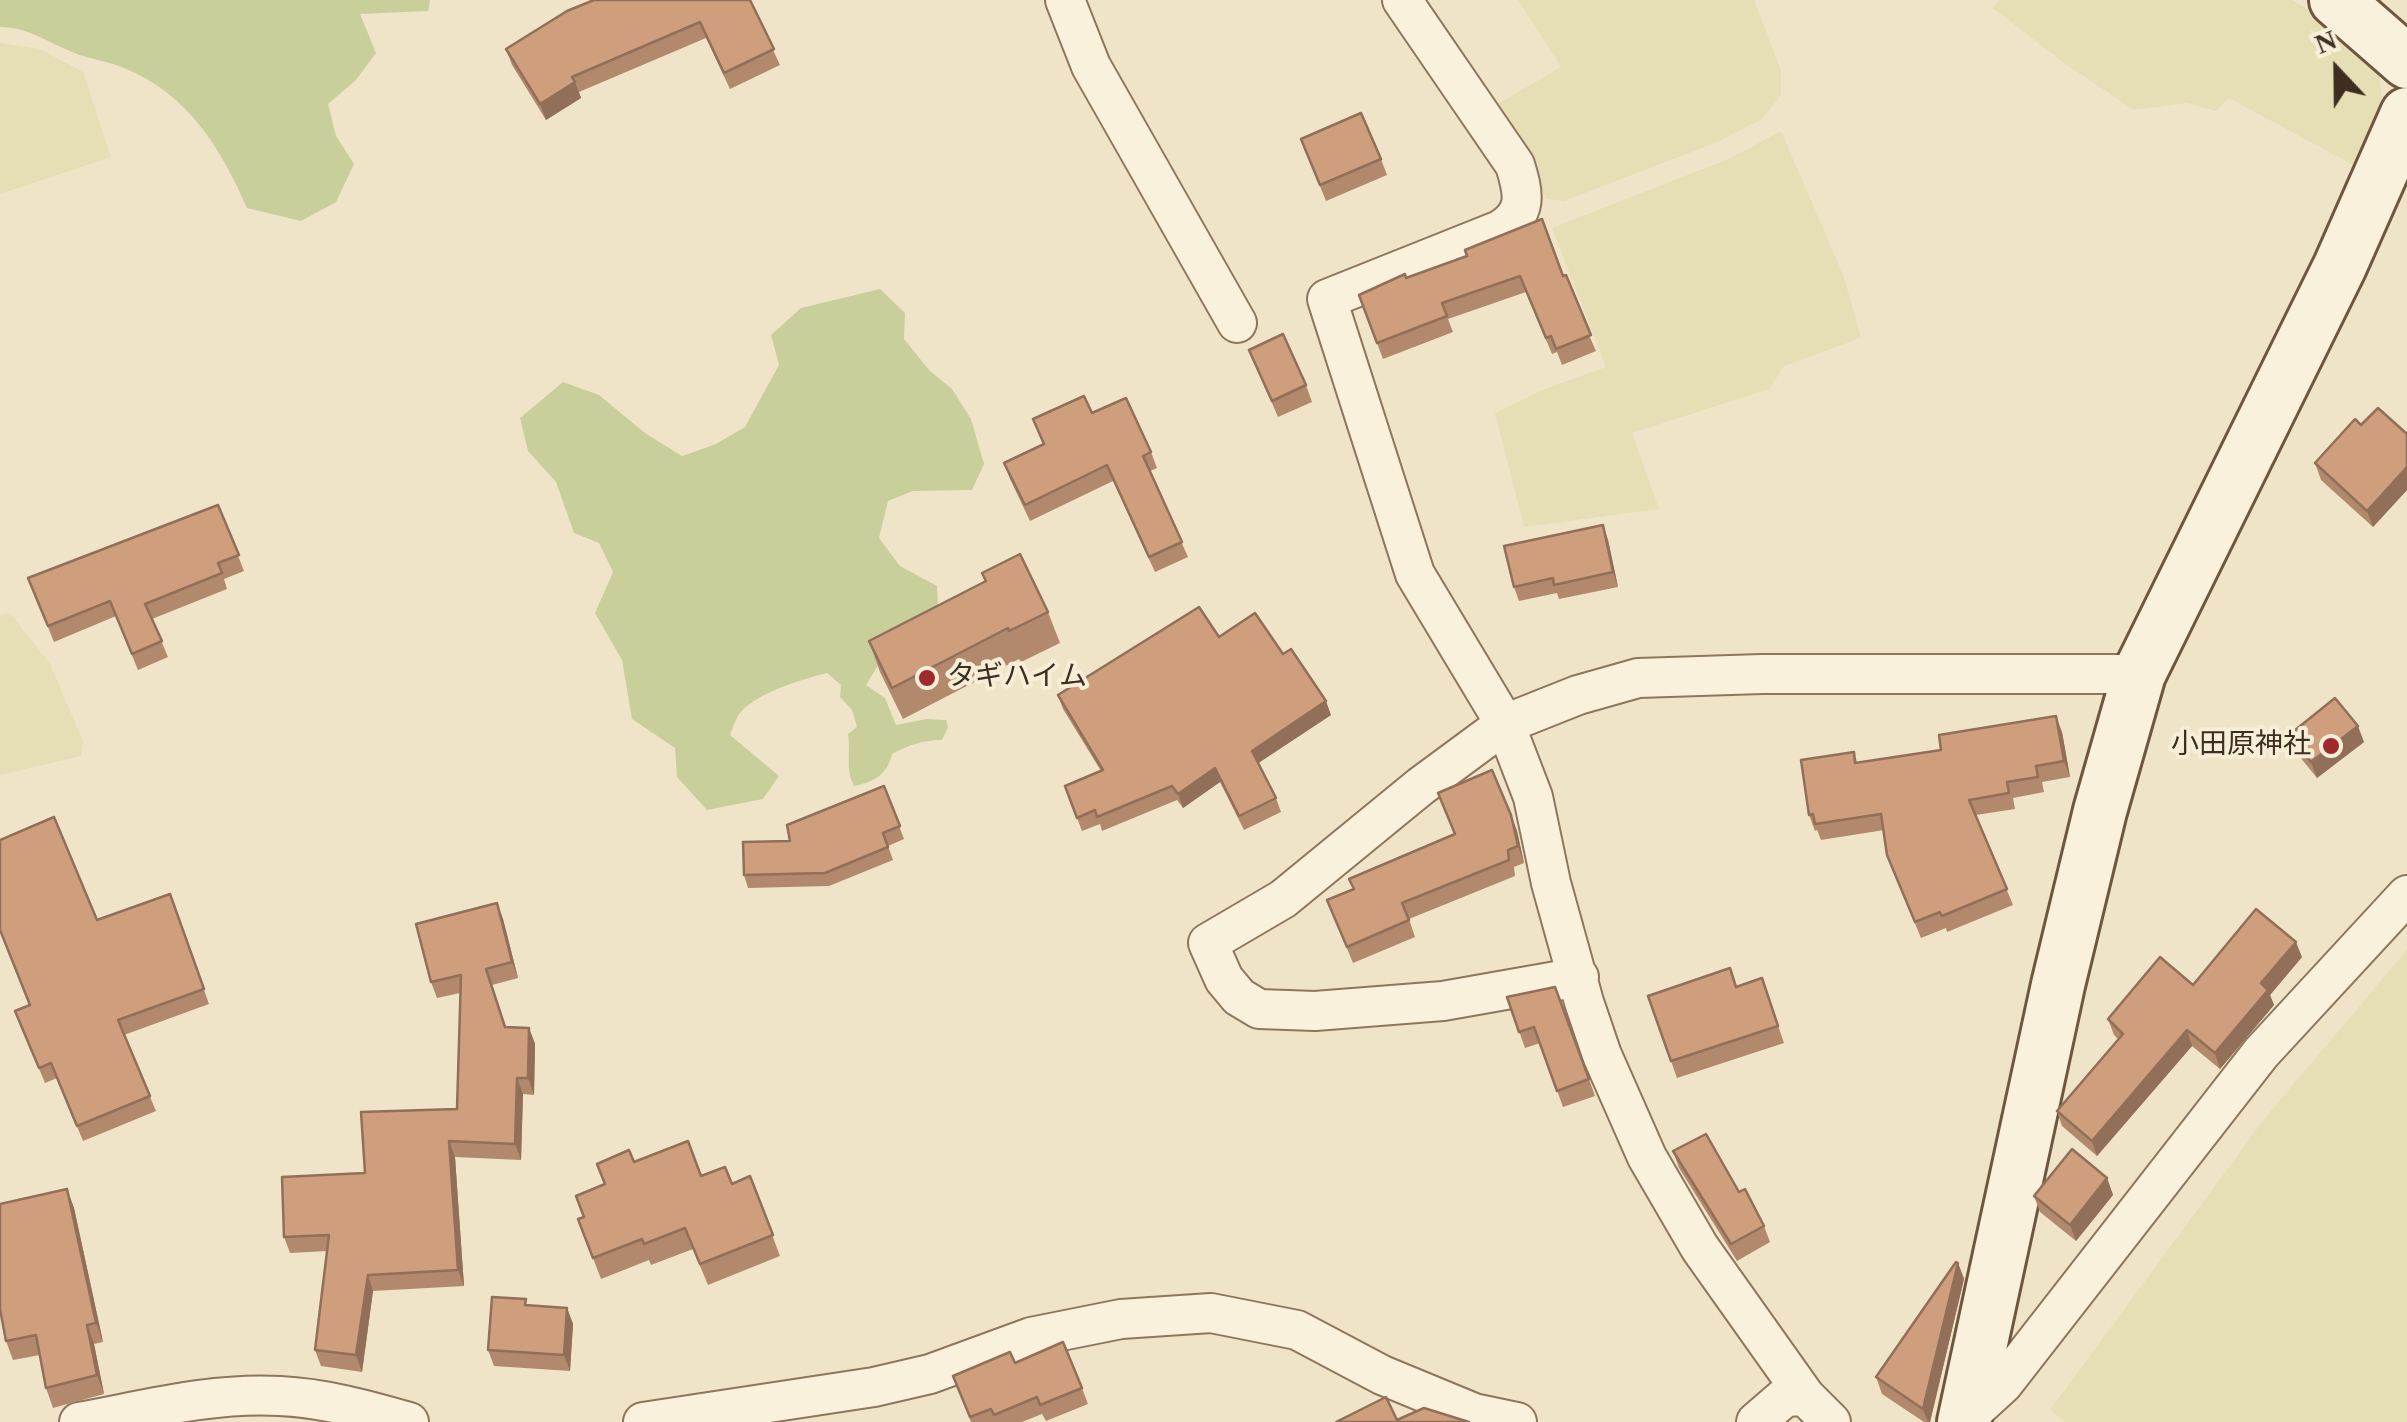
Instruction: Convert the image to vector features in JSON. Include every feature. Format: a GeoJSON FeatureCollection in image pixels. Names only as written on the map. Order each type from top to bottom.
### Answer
{"type":"FeatureCollection","features":[{"type":"Feature","properties":{"kind":"street"},"geometry":{"type":"LineString","coordinates":[[1066,0],[1092,66],[1237,323]]}},
{"type":"Feature","properties":{"kind":"street"},"geometry":{"type":"LineString","coordinates":[[1402,0],[1515,165],[1522,188],[1520,208],[1515,221],[1500,230],[1327,299],[1415,574],[1506,724],[1533,798],[1551,884],[1602,1055],[1647,1157],[1700,1248],[1818,1409]]}},
{"type":"Feature","properties":{"kind":"street"},"geometry":{"type":"LineString","coordinates":[[2336,0],[2407,62]]}},
{"type":"Feature","properties":{"kind":"street"},"geometry":{"type":"LineString","coordinates":[[1965,1420],[2058,985],[2138,674],[2340,266],[2407,114]]}},
{"type":"Feature","properties":{"kind":"street"},"geometry":{"type":"LineString","coordinates":[[1578,976],[1443,1001],[1315,1011],[1259,1009],[1239,998],[1224,979],[1208,943],[1283,899],[1421,786],[1506,724],[1578,694],[1638,678],[1762,674],[2138,674]]}},
{"type":"Feature","properties":{"kind":"street"},"geometry":{"type":"LineString","coordinates":[[1965,1420],[2002,1384],[2261,1053],[2407,895]]}},
{"type":"Feature","properties":{"kind":"street"},"geometry":{"type":"LineString","coordinates":[[643,1422],[930,1374],[1031,1337],[1120,1319],[1211,1313],[1297,1330],[1382,1374],[1455,1405],[1517,1422]]}},
{"type":"Feature","properties":{"kind":"street"},"geometry":{"type":"LineString","coordinates":[[79,1422],[182,1402],[278,1396],[351,1406],[409,1422]]}},
{"type":"Feature","properties":{"kind":"street"},"geometry":{"type":"LineString","coordinates":[[1756,1422],[1786,1397],[1818,1409]]}},
{"type":"Feature","properties":{"kind":"shaded area"},"geometry":{"type":"Polygon","coordinates":[[[1518,0],[1754,0],[1781,70],[1781,95],[1762,119],[1715,143],[1564,201],[1547,199],[1491,108],[1561,67],[1518,0]]]}},
{"type":"Feature","properties":{"kind":"shaded area"},"geometry":{"type":"Polygon","coordinates":[[[1999,0],[2292,0],[2339,27],[2379,71],[2383,111],[2355,166],[2229,98],[2216,111],[2187,103],[2134,110],[1993,8],[1999,0]]]}},
{"type":"Feature","properties":{"kind":"shaded area"},"geometry":{"type":"Polygon","coordinates":[[[0,43],[40,49],[83,72],[111,157],[0,194],[0,43]]]}},
{"type":"Feature","properties":{"kind":"shaded area"},"geometry":{"type":"Polygon","coordinates":[[[1781,131],[1844,277],[1861,338],[1784,366],[1769,389],[1632,433],[1659,509],[1524,527],[1495,413],[1545,389],[1606,367],[1552,228],[1731,158],[1781,131]]]}},
{"type":"Feature","properties":{"kind":"shaded area"},"geometry":{"type":"Polygon","coordinates":[[[10,613],[50,664],[83,741],[81,756],[0,775],[0,615],[10,613]]]}},
{"type":"Feature","properties":{"kind":"shaded area"},"geometry":{"type":"Polygon","coordinates":[[[2407,950],[2407,1422],[2065,1422],[2050,1410],[2265,1118],[2407,950]]]}},
{"type":"Feature","properties":{"kind":"green space"},"geometry":{"type":"Polygon","coordinates":[[[0,0],[430,0],[428,11],[360,14],[376,53],[356,80],[328,104],[336,136],[354,164],[336,202],[301,221],[247,208],[213,144],[166,92],[124,68],[78,54],[28,32],[0,27],[0,0]]]}},
{"type":"Feature","properties":{"kind":"green space"},"geometry":{"type":"Polygon","coordinates":[[[880,289],[905,313],[904,339],[929,370],[952,389],[971,419],[984,464],[972,490],[913,491],[888,501],[879,538],[900,566],[937,586],[939,621],[885,654],[866,685],[885,698],[896,725],[927,719],[946,720],[948,727],[942,740],[916,744],[892,754],[879,776],[854,786],[848,734],[857,727],[852,710],[840,697],[841,685],[827,673],[793,683],[747,706],[730,735],[779,776],[763,799],[707,810],[677,777],[675,748],[632,719],[622,660],[595,613],[613,572],[599,543],[574,533],[556,482],[528,451],[520,418],[563,382],[599,395],[645,433],[682,456],[716,444],[745,427],[779,365],[771,335],[801,308],[880,289]]]}},
{"type":"Feature","properties":{"kind":"building"},"geometry":{"type":"Polygon","coordinates":[[[594,0],[750,0],[774,49],[724,73],[700,22],[572,77],[575,82],[540,104],[506,49],[567,11],[594,0]]]}},
{"type":"Feature","properties":{"kind":"building"},"geometry":{"type":"Polygon","coordinates":[[[1361,113],[1381,159],[1320,185],[1301,139],[1361,113]]]}},
{"type":"Feature","properties":{"kind":"building"},"geometry":{"type":"Polygon","coordinates":[[[1542,219],[1591,335],[1556,349],[1551,336],[1546,338],[1520,276],[1442,303],[1447,316],[1377,343],[1359,295],[1405,274],[1406,278],[1467,256],[1465,250],[1542,219]]]}},
{"type":"Feature","properties":{"kind":"building"},"geometry":{"type":"Polygon","coordinates":[[[1283,334],[1306,385],[1272,401],[1249,350],[1283,334]]]}},
{"type":"Feature","properties":{"kind":"building"},"geometry":{"type":"Polygon","coordinates":[[[1084,396],[1092,413],[1126,398],[1151,452],[1143,456],[1182,542],[1149,557],[1107,465],[1025,505],[1004,463],[1044,444],[1033,419],[1084,396]]]}},
{"type":"Feature","properties":{"kind":"building"},"geometry":{"type":"Polygon","coordinates":[[[2378,408],[2407,434],[2407,467],[2367,511],[2315,463],[2355,419],[2361,425],[2378,408]]]}},
{"type":"Feature","properties":{"kind":"building"},"geometry":{"type":"Polygon","coordinates":[[[218,505],[239,555],[218,563],[222,573],[145,604],[162,641],[132,654],[110,601],[48,626],[28,578],[218,505]]]}},
{"type":"Feature","properties":{"kind":"building"},"geometry":{"type":"Polygon","coordinates":[[[1603,525],[1613,572],[1554,585],[1553,578],[1514,587],[1504,546],[1603,525]]]}},
{"type":"Feature","properties":{"kind":"building"},"geometry":{"type":"Polygon","coordinates":[[[1020,554],[1048,612],[1009,631],[1008,628],[892,688],[869,641],[986,581],[982,573],[1020,554]]]}},
{"type":"Feature","properties":{"kind":"building"},"geometry":{"type":"Polygon","coordinates":[[[1199,607],[1219,637],[1255,613],[1283,654],[1291,649],[1326,701],[1252,751],[1276,798],[1239,816],[1215,768],[1178,794],[1172,786],[1097,817],[1095,810],[1077,818],[1065,786],[1103,770],[1058,695],[1199,607]]]}},
{"type":"Feature","properties":{"kind":"building"},"geometry":{"type":"Polygon","coordinates":[[[2335,698],[2358,726],[2311,762],[2289,735],[2335,698]]]}},
{"type":"Feature","properties":{"kind":"building"},"geometry":{"type":"Polygon","coordinates":[[[2056,716],[2064,761],[2036,766],[2038,777],[2007,782],[2009,793],[1969,800],[2007,889],[1942,916],[1940,912],[1915,922],[1887,855],[1881,814],[1815,824],[1813,814],[1809,815],[1801,760],[1854,752],[1855,763],[1941,750],[1939,735],[2056,716]]]}},
{"type":"Feature","properties":{"kind":"building"},"geometry":{"type":"Polygon","coordinates":[[[1492,770],[1511,815],[1518,846],[1508,850],[1509,860],[1402,903],[1409,920],[1347,947],[1327,900],[1354,889],[1349,879],[1455,834],[1438,793],[1492,770]]]}},
{"type":"Feature","properties":{"kind":"building"},"geometry":{"type":"Polygon","coordinates":[[[884,786],[900,826],[883,833],[888,847],[825,873],[744,875],[743,842],[790,841],[787,825],[884,786]]]}},
{"type":"Feature","properties":{"kind":"building"},"geometry":{"type":"Polygon","coordinates":[[[54,817],[97,920],[170,894],[204,989],[118,1020],[150,1096],[77,1126],[51,1063],[39,1068],[15,1011],[30,1005],[0,930],[0,840],[54,817]]]}},
{"type":"Feature","properties":{"kind":"building"},"geometry":{"type":"Polygon","coordinates":[[[497,903],[512,962],[486,969],[505,1027],[529,1028],[528,1078],[517,1078],[515,1144],[449,1141],[458,1270],[368,1275],[356,1355],[315,1350],[329,1235],[284,1237],[282,1177],[365,1173],[361,1112],[457,1109],[461,975],[431,982],[416,924],[497,903]]]}},
{"type":"Feature","properties":{"kind":"building"},"geometry":{"type":"Polygon","coordinates":[[[2256,909],[2296,942],[2261,983],[2268,990],[2215,1053],[2187,1030],[2092,1141],[2057,1111],[2123,1034],[2108,1019],[2160,957],[2193,985],[2256,909]]]}},
{"type":"Feature","properties":{"kind":"building"},"geometry":{"type":"Polygon","coordinates":[[[1730,968],[1736,987],[1762,978],[1778,1026],[1671,1061],[1648,996],[1730,968]]]}},
{"type":"Feature","properties":{"kind":"building"},"geometry":{"type":"Polygon","coordinates":[[[1555,987],[1589,1079],[1557,1091],[1534,1027],[1519,1032],[1507,997],[1555,987]]]}},
{"type":"Feature","properties":{"kind":"building"},"geometry":{"type":"Polygon","coordinates":[[[1706,1134],[1739,1192],[1745,1189],[1764,1226],[1731,1244],[1673,1151],[1706,1134]]]}},
{"type":"Feature","properties":{"kind":"building"},"geometry":{"type":"Polygon","coordinates":[[[688,1141],[701,1176],[725,1167],[732,1184],[750,1176],[773,1235],[700,1264],[685,1228],[593,1258],[578,1219],[584,1217],[576,1196],[605,1184],[597,1164],[629,1150],[634,1162],[688,1141]]]}},
{"type":"Feature","properties":{"kind":"building"},"geometry":{"type":"Polygon","coordinates":[[[2072,1149],[2107,1178],[2070,1225],[2034,1196],[2072,1149]]]}},
{"type":"Feature","properties":{"kind":"building"},"geometry":{"type":"Polygon","coordinates":[[[67,1189],[96,1323],[87,1325],[97,1375],[46,1388],[36,1335],[6,1341],[0,1309],[0,1204],[67,1189]]]}},
{"type":"Feature","properties":{"kind":"building"},"geometry":{"type":"Polygon","coordinates":[[[1958,1263],[1923,1409],[1876,1377],[1958,1263]]]}},
{"type":"Feature","properties":{"kind":"building"},"geometry":{"type":"Polygon","coordinates":[[[492,1297],[526,1299],[525,1305],[567,1308],[564,1355],[488,1350],[492,1297]]]}},
{"type":"Feature","properties":{"kind":"building"},"geometry":{"type":"Polygon","coordinates":[[[1063,1342],[1082,1388],[1040,1405],[1037,1397],[994,1415],[991,1409],[970,1417],[953,1376],[1010,1352],[1015,1363],[1063,1342]]]}},
{"type":"Feature","properties":{"kind":"building"},"geometry":{"type":"Polygon","coordinates":[[[1386,1397],[1397,1420],[1424,1408],[1469,1422],[1336,1422],[1386,1397]]]}},
{"type":"Feature","properties":{"kind":"place","name":"タギハイム"},"geometry":{"type":"Point","coordinates":[927,678]}},
{"type":"Feature","properties":{"kind":"place","name":"小田原神社"},"geometry":{"type":"Point","coordinates":[2331,746]}}]}
